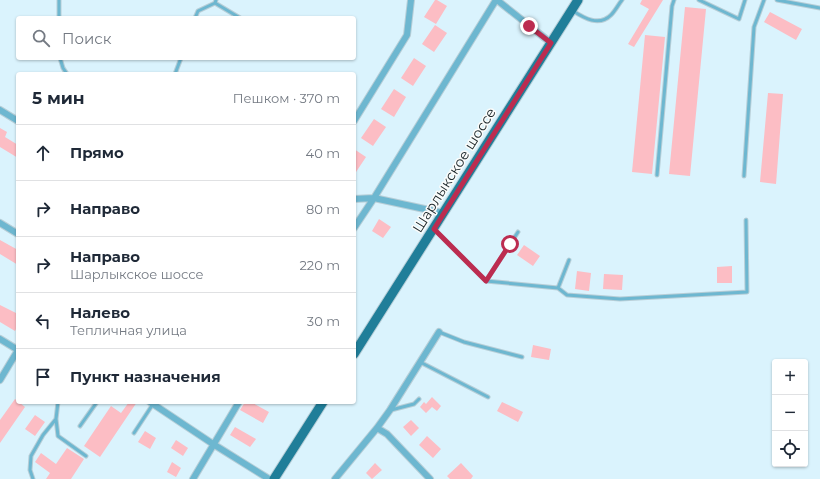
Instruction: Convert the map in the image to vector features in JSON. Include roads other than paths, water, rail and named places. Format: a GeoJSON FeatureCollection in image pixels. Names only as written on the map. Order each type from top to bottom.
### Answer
{"type":"FeatureCollection","features":[{"type":"Feature","properties":{"kind":"main road","name":"Шарлыкское шоссе"},"geometry":{"type":"LineString","coordinates":[[356,351],[578,0]]}},
{"type":"Feature","properties":{"kind":"main road"},"geometry":{"type":"LineString","coordinates":[[274,479],[322,404]]}},
{"type":"Feature","properties":{"kind":"street"},"geometry":{"type":"LineString","coordinates":[[356,118],[407,35],[411,0]]}},
{"type":"Feature","properties":{"kind":"street"},"geometry":{"type":"LineString","coordinates":[[356,225],[496,0],[551,43]]}},
{"type":"Feature","properties":{"kind":"street"},"geometry":{"type":"LineString","coordinates":[[0,110],[16,120]]}},
{"type":"Feature","properties":{"kind":"street"},"geometry":{"type":"LineString","coordinates":[[356,199],[374,198],[443,213]]}},
{"type":"Feature","properties":{"kind":"street"},"geometry":{"type":"LineString","coordinates":[[0,223],[16,233]]}},
{"type":"Feature","properties":{"kind":"street"},"geometry":{"type":"LineString","coordinates":[[334,479],[377,428],[390,410],[439,332]]}},
{"type":"Feature","properties":{"kind":"street"},"geometry":{"type":"LineString","coordinates":[[0,339],[16,349]]}},
{"type":"Feature","properties":{"kind":"street"},"geometry":{"type":"LineString","coordinates":[[0,380],[16,353]]}},
{"type":"Feature","properties":{"kind":"street"},"geometry":{"type":"LineString","coordinates":[[153,404],[269,479]]}},
{"type":"Feature","properties":{"kind":"street"},"geometry":{"type":"LineString","coordinates":[[193,479],[238,404]]}},
{"type":"Feature","properties":{"kind":"street"},"geometry":{"type":"LineString","coordinates":[[377,428],[387,434],[430,479]]}},
{"type":"Feature","properties":{"kind":"lane"},"geometry":{"type":"LineString","coordinates":[[59,0],[59,16]]}},
{"type":"Feature","properties":{"kind":"lane"},"geometry":{"type":"LineString","coordinates":[[572,10],[585,19],[596,21],[610,16],[622,0]]}},
{"type":"Feature","properties":{"kind":"lane"},"geometry":{"type":"LineString","coordinates":[[657,175],[672,6],[674,0]]}},
{"type":"Feature","properties":{"kind":"lane"},"geometry":{"type":"LineString","coordinates":[[699,0],[739,19],[745,0]]}},
{"type":"Feature","properties":{"kind":"lane"},"geometry":{"type":"LineString","coordinates":[[744,176],[754,27],[764,0]]}},
{"type":"Feature","properties":{"kind":"lane"},"geometry":{"type":"LineString","coordinates":[[777,0],[820,8]]}},
{"type":"Feature","properties":{"kind":"lane"},"geometry":{"type":"LineString","coordinates":[[196,16],[198,11],[215,2],[237,16]]}},
{"type":"Feature","properties":{"kind":"lane"},"geometry":{"type":"LineString","coordinates":[[61,60],[66,72]]}},
{"type":"Feature","properties":{"kind":"lane"},"geometry":{"type":"LineString","coordinates":[[176,72],[180,60]]}},
{"type":"Feature","properties":{"kind":"lane"},"geometry":{"type":"LineString","coordinates":[[434,229],[486,281],[558,288],[567,295],[620,299],[748,292],[746,220]]}},
{"type":"Feature","properties":{"kind":"lane"},"geometry":{"type":"LineString","coordinates":[[486,281],[518,232]]}},
{"type":"Feature","properties":{"kind":"lane"},"geometry":{"type":"LineString","coordinates":[[558,288],[569,260]]}},
{"type":"Feature","properties":{"kind":"lane"},"geometry":{"type":"LineString","coordinates":[[439,332],[464,342],[522,357]]}},
{"type":"Feature","properties":{"kind":"lane"},"geometry":{"type":"LineString","coordinates":[[420,362],[488,397]]}},
{"type":"Feature","properties":{"kind":"lane"},"geometry":{"type":"LineString","coordinates":[[390,410],[414,404],[419,399]]}},
{"type":"Feature","properties":{"kind":"lane"},"geometry":{"type":"LineString","coordinates":[[57,404],[56,418],[58,436],[86,456]]}},
{"type":"Feature","properties":{"kind":"lane"},"geometry":{"type":"LineString","coordinates":[[80,426],[95,404]]}},
{"type":"Feature","properties":{"kind":"lane"},"geometry":{"type":"LineString","coordinates":[[134,433],[151,404]]}},
{"type":"Feature","properties":{"kind":"lane"},"geometry":{"type":"LineString","coordinates":[[33,479],[30,470],[31,456],[42,435],[56,418]]}}]}
